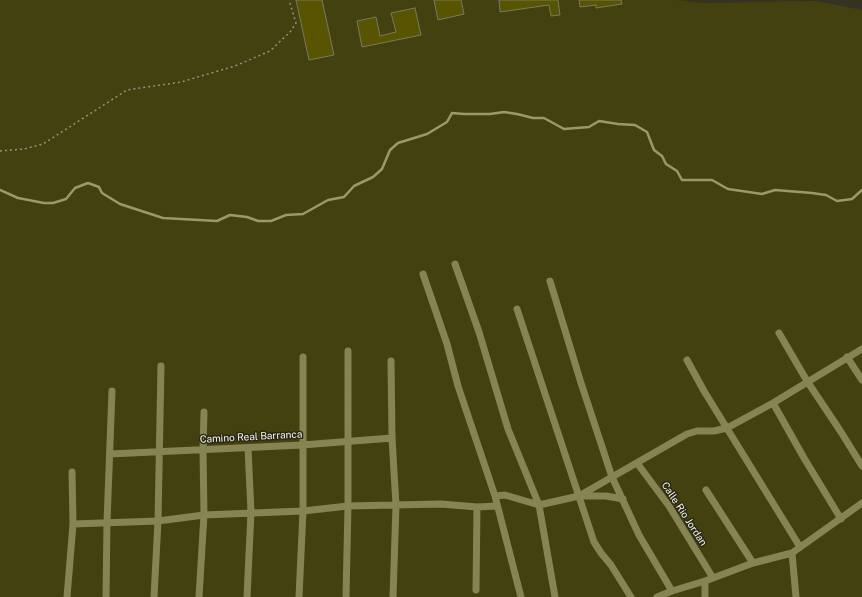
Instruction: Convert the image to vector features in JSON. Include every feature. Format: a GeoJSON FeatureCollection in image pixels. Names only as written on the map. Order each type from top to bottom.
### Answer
{"type":"FeatureCollection","features":[{"type":"Feature","properties":{"kind":"street"},"geometry":{"type":"LineString","coordinates":[[455,264],[479,332],[508,429],[539,505],[555,597]]}},
{"type":"Feature","properties":{"kind":"street"},"geometry":{"type":"LineString","coordinates":[[423,274],[447,344],[458,386],[495,496],[521,597]]}},
{"type":"Feature","properties":{"kind":"street"},"geometry":{"type":"LineString","coordinates":[[550,281],[581,383],[612,477],[639,535],[672,591]]}},
{"type":"Feature","properties":{"kind":"street"},"geometry":{"type":"LineString","coordinates":[[517,309],[594,542],[631,597]]}},
{"type":"Feature","properties":{"kind":"street"},"geometry":{"type":"LineString","coordinates":[[779,333],[807,381],[862,466]]}},
{"type":"Feature","properties":{"kind":"street"},"geometry":{"type":"LineString","coordinates":[[579,496],[687,434],[697,431],[714,431],[727,428],[773,403],[862,349]]}},
{"type":"Feature","properties":{"kind":"street"},"geometry":{"type":"LineString","coordinates":[[346,597],[348,506],[348,351]]}},
{"type":"Feature","properties":{"kind":"street"},"geometry":{"type":"LineString","coordinates":[[299,597],[303,511],[303,357]]}},
{"type":"Feature","properties":{"kind":"street"},"geometry":{"type":"LineString","coordinates":[[847,357],[862,380]]}},
{"type":"Feature","properties":{"kind":"street"},"geometry":{"type":"LineString","coordinates":[[687,360],[704,391],[800,548]]}},
{"type":"Feature","properties":{"kind":"street"},"geometry":{"type":"LineString","coordinates":[[391,361],[392,438],[396,505],[393,597]]}},
{"type":"Feature","properties":{"kind":"street"},"geometry":{"type":"LineString","coordinates":[[154,597],[158,521],[161,366]]}},
{"type":"Feature","properties":{"kind":"street"},"geometry":{"type":"LineString","coordinates":[[106,597],[112,391]]}},
{"type":"Feature","properties":{"kind":"street"},"geometry":{"type":"LineString","coordinates":[[773,403],[841,519]]}},
{"type":"Feature","properties":{"kind":"street"},"geometry":{"type":"LineString","coordinates":[[199,597],[204,515],[204,412]]}},
{"type":"Feature","properties":{"kind":"street","name":"Camino Real Barranca"},"geometry":{"type":"LineString","coordinates":[[110,454],[302,445],[392,438]]}},
{"type":"Feature","properties":{"kind":"street"},"geometry":{"type":"LineString","coordinates":[[247,597],[251,512],[248,448]]}},
{"type":"Feature","properties":{"kind":"street","name":"Calle Rio Jordan"},"geometry":{"type":"LineString","coordinates":[[637,463],[669,506],[709,579]]}},
{"type":"Feature","properties":{"kind":"street"},"geometry":{"type":"LineString","coordinates":[[67,597],[73,524],[72,472]]}},
{"type":"Feature","properties":{"kind":"street"},"geometry":{"type":"LineString","coordinates":[[706,490],[753,563]]}},
{"type":"Feature","properties":{"kind":"street"},"geometry":{"type":"LineString","coordinates":[[495,496],[506,495],[539,505],[579,496],[606,496],[623,499]]}},
{"type":"Feature","properties":{"kind":"street"},"geometry":{"type":"LineString","coordinates":[[657,597],[753,563],[792,553],[862,503]]}},
{"type":"Feature","properties":{"kind":"street"},"geometry":{"type":"LineString","coordinates":[[73,524],[158,521],[204,515],[303,511],[348,506],[441,504],[477,507],[497,506]]}},
{"type":"Feature","properties":{"kind":"street"},"geometry":{"type":"LineString","coordinates":[[476,590],[477,507]]}},
{"type":"Feature","properties":{"kind":"street"},"geometry":{"type":"LineString","coordinates":[[792,553],[796,597]]}},
{"type":"Feature","properties":{"kind":"street"},"geometry":{"type":"LineString","coordinates":[[705,597],[709,579]]}},
{"type":"Feature","properties":{"kind":"path"},"geometry":{"type":"LineString","coordinates":[[0,151],[24,149],[43,144],[127,90],[181,82],[235,66],[270,51],[290,32],[296,23],[289,0]]}},
{"type":"Feature","properties":{"kind":"shaded area"},"geometry":{"type":"Polygon","coordinates":[[[0,0],[677,0],[703,3],[816,1],[862,10],[862,597],[0,597],[0,0]]]}},
{"type":"Feature","properties":{"kind":"building"},"geometry":{"type":"Polygon","coordinates":[[[296,0],[322,0],[334,55],[309,60],[296,0]]]}},
{"type":"Feature","properties":{"kind":"building"},"geometry":{"type":"Polygon","coordinates":[[[434,0],[461,0],[464,14],[438,20],[434,0]]]}},
{"type":"Feature","properties":{"kind":"building"},"geometry":{"type":"Polygon","coordinates":[[[499,0],[558,0],[560,15],[551,16],[549,5],[500,12],[499,0]]]}},
{"type":"Feature","properties":{"kind":"building"},"geometry":{"type":"Polygon","coordinates":[[[579,0],[621,0],[622,4],[596,8],[596,5],[580,7],[579,0]]]}},
{"type":"Feature","properties":{"kind":"building"},"geometry":{"type":"Polygon","coordinates":[[[415,8],[421,35],[362,47],[357,21],[376,17],[380,36],[396,32],[391,13],[415,8]]]}},
{"type":"Feature","properties":{"kind":"waterway"},"geometry":{"type":"LineString","coordinates":[[0,190],[18,198],[44,203],[53,203],[66,199],[75,188],[88,183],[99,187],[102,193],[120,204],[163,218],[217,221],[230,215],[247,217],[258,221],[271,221],[286,215],[303,214],[328,200],[344,197],[354,186],[373,177],[382,169],[390,150],[398,143],[427,134],[447,122],[452,113],[490,114],[504,112],[533,118],[544,118],[564,129],[589,127],[599,121],[635,125],[647,132],[654,150],[662,156],[666,164],[677,171],[682,180],[712,180],[728,189],[762,194],[775,190],[812,193],[826,195],[837,201],[852,199],[862,190]]}}]}
